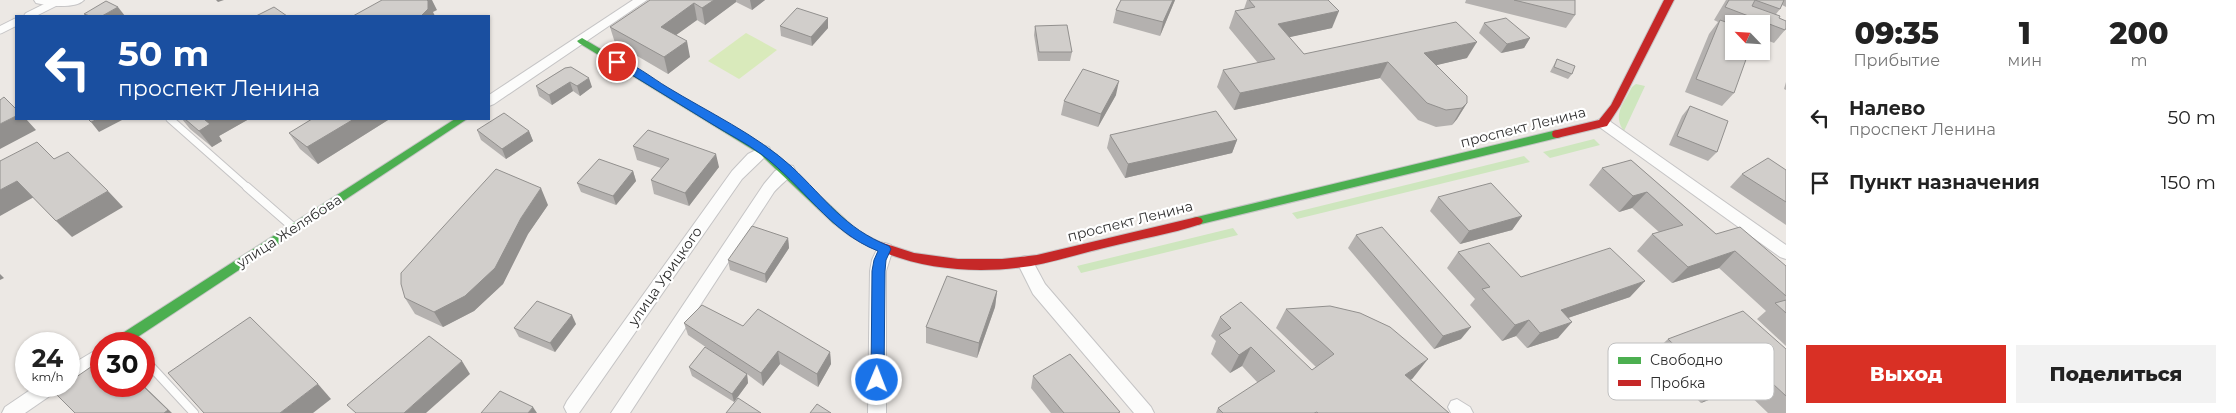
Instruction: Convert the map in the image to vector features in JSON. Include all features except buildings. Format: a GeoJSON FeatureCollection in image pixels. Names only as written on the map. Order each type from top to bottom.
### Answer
{"type":"FeatureCollection","features":[{"type":"Feature","properties":{"kind":"street"},"geometry":{"type":"LineString","coordinates":[[40,0],[56,2],[78,0]]}},
{"type":"Feature","properties":{"kind":"street"},"geometry":{"type":"LineString","coordinates":[[490,100],[641,0]]}},
{"type":"Feature","properties":{"kind":"street","name":"проспект Ленина"},"geometry":{"type":"LineString","coordinates":[[582,41],[764,151],[788,170],[830,214],[864,241],[885,249],[941,262],[1025,262],[1603,123],[1615,106],[1669,0]]}},
{"type":"Feature","properties":{"kind":"street","name":"улица Желябова"},"geometry":{"type":"LineString","coordinates":[[139,332],[460,120]]}},
{"type":"Feature","properties":{"kind":"street"},"geometry":{"type":"LineString","coordinates":[[1603,123],[1786,253]]}},
{"type":"Feature","properties":{"kind":"street","name":"улица Урицкого"},"geometry":{"type":"LineString","coordinates":[[571,410],[737,175],[753,158],[764,151]]}},
{"type":"Feature","properties":{"kind":"street"},"geometry":{"type":"LineString","coordinates":[[620,413],[769,188],[780,175],[788,170]]}},
{"type":"Feature","properties":{"kind":"street"},"geometry":{"type":"LineString","coordinates":[[877,413],[878,271],[885,249]]}},
{"type":"Feature","properties":{"kind":"street"},"geometry":{"type":"LineString","coordinates":[[1025,262],[1039,289],[1145,413]]}},
{"type":"Feature","properties":{"kind":"street"},"geometry":{"type":"LineString","coordinates":[[10,413],[34,397]]}},
{"type":"Feature","properties":{"kind":"lane"},"geometry":{"type":"LineString","coordinates":[[30,15],[56,2]]}},
{"type":"Feature","properties":{"kind":"lane"},"geometry":{"type":"LineString","coordinates":[[0,30],[15,22]]}},
{"type":"Feature","properties":{"kind":"lane"},"geometry":{"type":"LineString","coordinates":[[171,120],[294,228]]}},
{"type":"Feature","properties":{"kind":"lane"},"geometry":{"type":"LineString","coordinates":[[155,371],[194,413]]}},
{"type":"Feature","properties":{"kind":"green space"},"geometry":{"type":"Polygon","coordinates":[[[746,33],[777,50],[739,79],[708,61],[746,33]]]}},
{"type":"Feature","properties":{"kind":"green space"},"geometry":{"type":"Polygon","coordinates":[[[1636,84],[1645,86],[1624,131],[1619,120],[1620,109],[1632,87],[1636,84]]]}},
{"type":"Feature","properties":{"kind":"green space"},"geometry":{"type":"Polygon","coordinates":[[[1594,139],[1600,145],[1550,158],[1543,152],[1594,139]]]}},
{"type":"Feature","properties":{"kind":"green space"},"geometry":{"type":"Polygon","coordinates":[[[1524,156],[1530,162],[1297,219],[1292,213],[1524,156]]]}},
{"type":"Feature","properties":{"kind":"green space"},"geometry":{"type":"Polygon","coordinates":[[[1233,228],[1238,235],[1081,273],[1077,266],[1233,228]]]}},
{"type":"Feature","properties":{"kind":"traffic: fast"},"geometry":{"type":"LineString","coordinates":[[582,41],[764,151],[837,220],[854,233]]}},
{"type":"Feature","properties":{"kind":"traffic: fast"},"geometry":{"type":"LineString","coordinates":[[134,332],[460,120]]}},
{"type":"Feature","properties":{"kind":"traffic: fast"},"geometry":{"type":"LineString","coordinates":[[1197,221],[1557,134]]}},
{"type":"Feature","properties":{"kind":"traffic: jam"},"geometry":{"type":"LineString","coordinates":[[1557,134],[1603,123],[1615,106],[1669,0]]}},
{"type":"Feature","properties":{"kind":"traffic: jam"},"geometry":{"type":"LineString","coordinates":[[854,233],[873,244],[914,258],[958,264],[1002,264],[1037,260],[1197,221]]}},
{"type":"Feature","properties":{"kind":"route"},"geometry":{"type":"LineString","coordinates":[[617,62],[764,151],[788,170],[849,231],[864,241],[885,249],[878,271],[877,380]]}}]}
